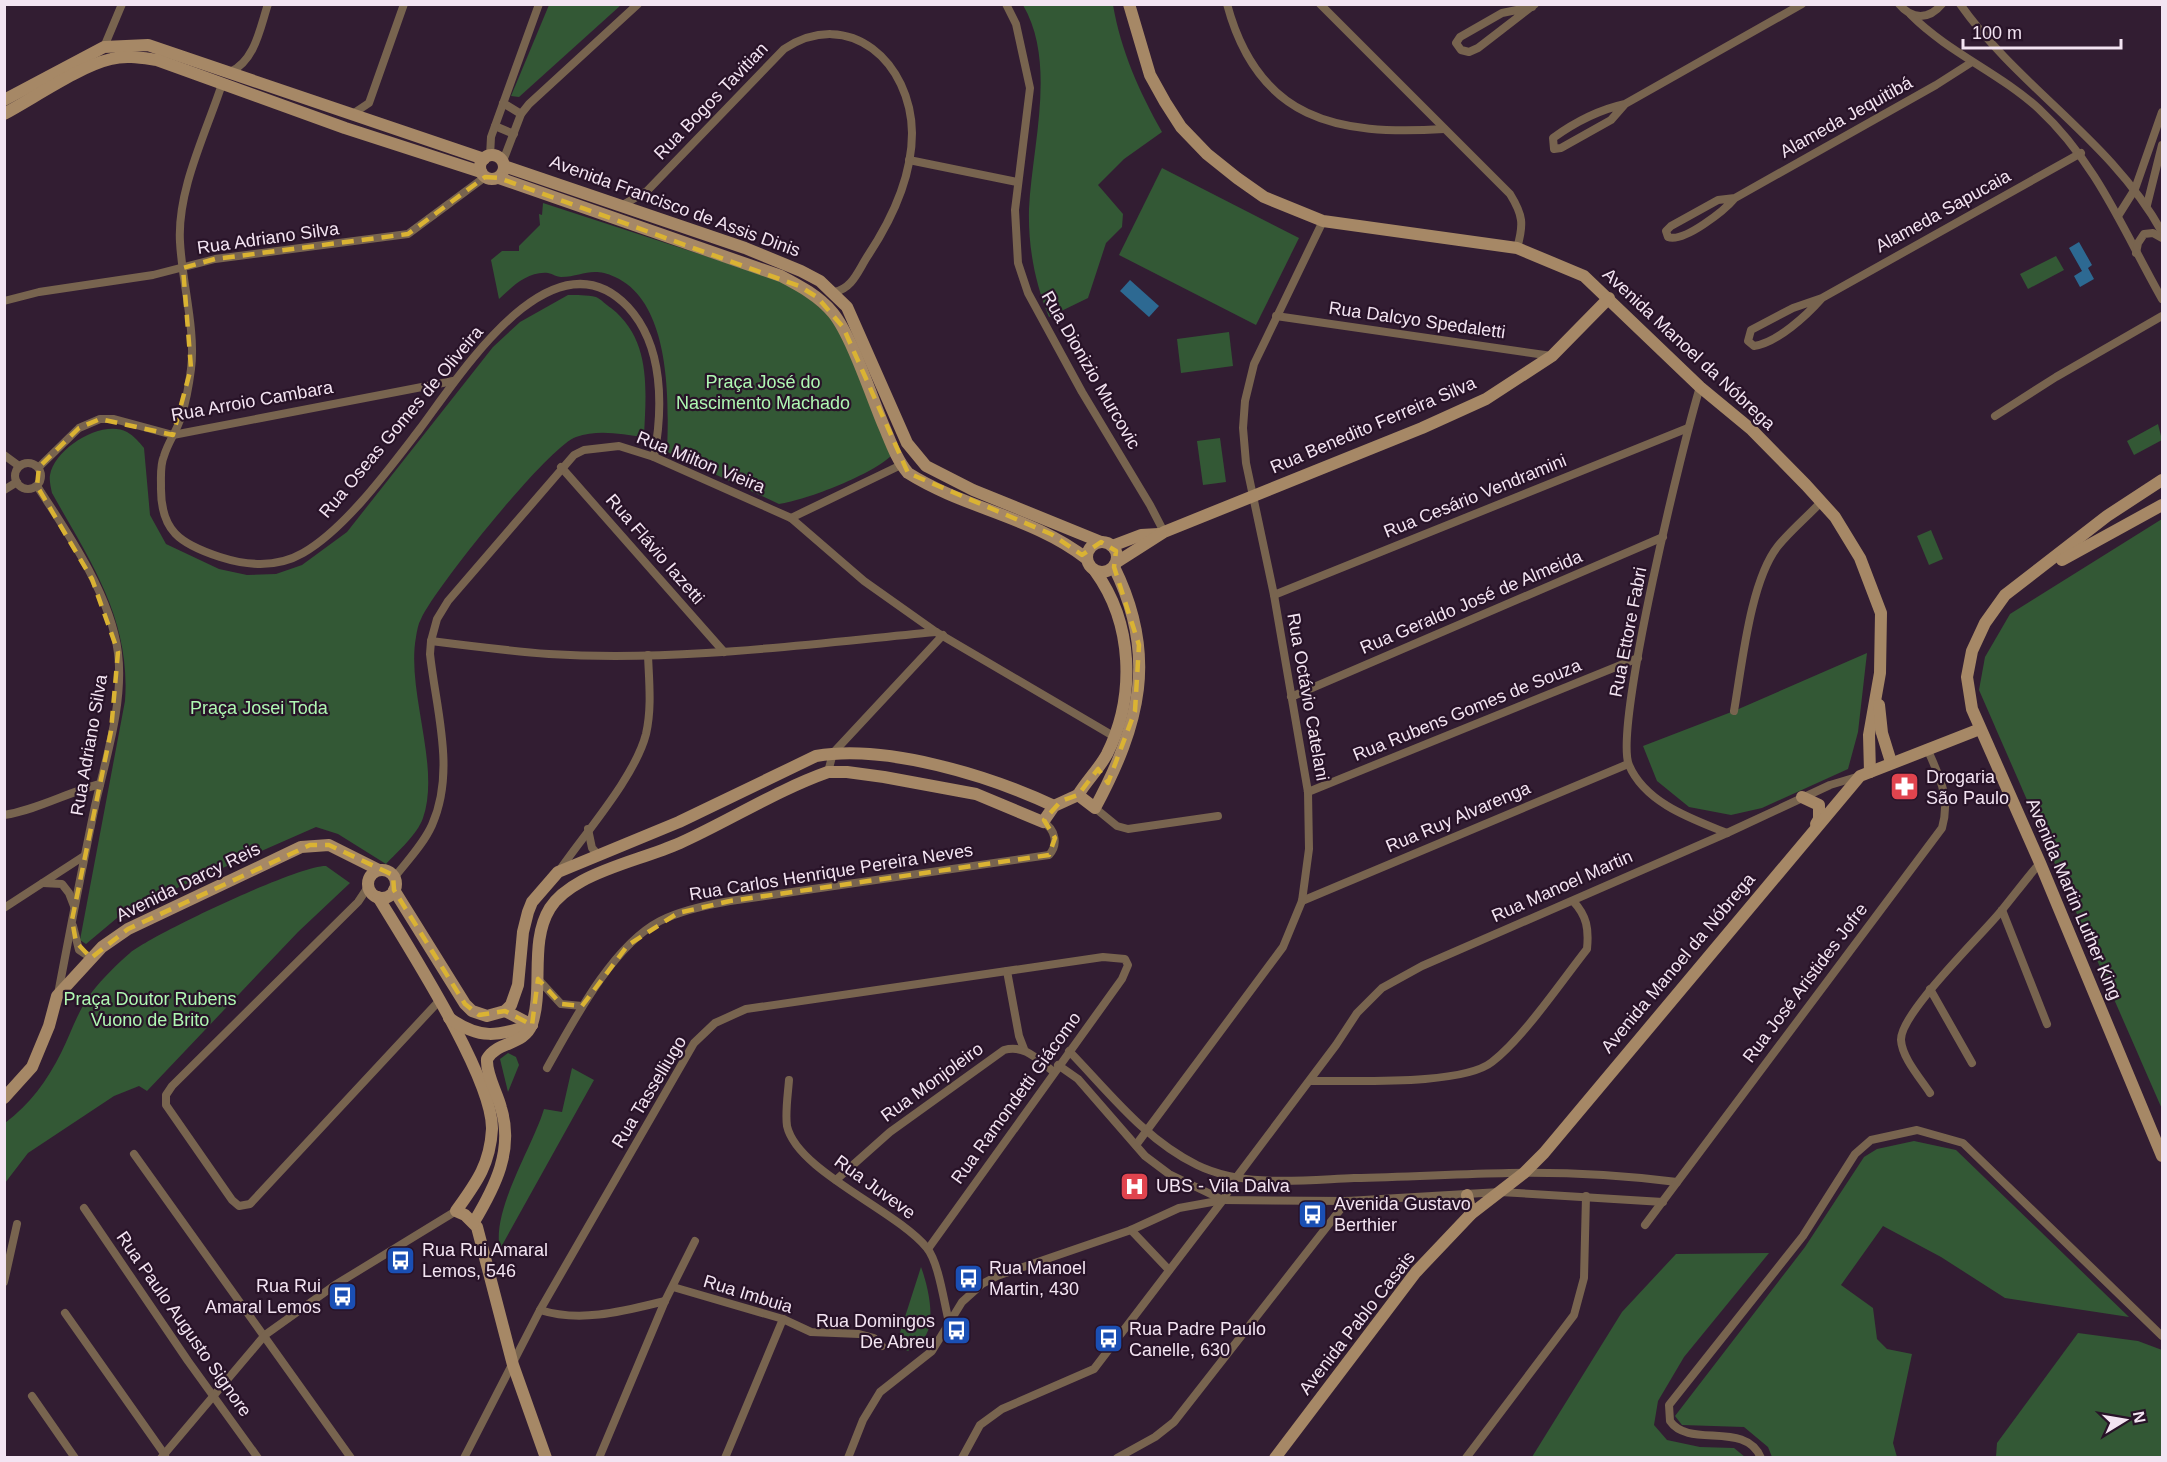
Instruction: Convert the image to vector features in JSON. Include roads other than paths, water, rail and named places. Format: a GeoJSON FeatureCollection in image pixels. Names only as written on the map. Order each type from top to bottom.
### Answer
{"type":"FeatureCollection","features":[{"type":"Feature","properties":{"kind":"main road","name":"Avenida Manoel da Nóbrega"},"geometry":{"type":"LineString","coordinates":[[1129,4],[1150,75],[1181,127],[1207,154],[1246,184],[1264,196],[1323,221],[1517,248],[1584,276],[1700,387],[1752,430],[1835,517],[1860,558],[1881,612],[1878,697],[1882,733],[1891,762]]}},
{"type":"Feature","properties":{"kind":"main road"},"geometry":{"type":"LineString","coordinates":[[4,100],[104,47],[148,45],[487,157],[480,165],[483,175]]}},
{"type":"Feature","properties":{"kind":"main road"},"geometry":{"type":"LineString","coordinates":[[4,114],[97,63],[126,57],[157,60],[483,175]]}},
{"type":"Feature","properties":{"kind":"main road","name":"Avenida Francisco de Assis Dinis"},"geometry":{"type":"LineString","coordinates":[[487,157],[801,271],[834,292],[848,307],[907,443],[926,466],[973,490],[1107,544]]}},
{"type":"Feature","properties":{"kind":"main road"},"geometry":{"type":"LineString","coordinates":[[499,178],[504,163]]}},
{"type":"Feature","properties":{"kind":"main road","name":"Avenida Francisco de Assis Dinis"},"geometry":{"type":"LineString","coordinates":[[483,175],[499,178],[780,276],[816,297],[843,327],[902,465]]}},
{"type":"Feature","properties":{"kind":"main road","name":"Rua Benedito Ferreira Silva"},"geometry":{"type":"LineString","coordinates":[[1107,544],[1161,533],[1422,428],[1486,399],[1552,356],[1609,298]]}},
{"type":"Feature","properties":{"kind":"main road"},"geometry":{"type":"LineString","coordinates":[[474,1222],[497,1182],[506,1142],[505,1125],[487,1059],[494,1050],[525,1036],[532,1025],[540,945],[546,916],[557,899],[582,881],[680,843],[828,772],[884,777],[976,794],[1043,822],[1054,806],[1078,795],[1095,773],[1115,737],[1126,686],[1126,650],[1113,599],[1087,559],[1051,534],[920,480],[902,465]]}},
{"type":"Feature","properties":{"kind":"main road","name":"Avenida Martin Luther King"},"geometry":{"type":"LineString","coordinates":[[2163,480],[2107,516],[2037,573],[2005,595],[1984,623],[1972,651],[1967,677],[1972,709],[1980,729],[2040,862],[2163,1156]]}},
{"type":"Feature","properties":{"kind":"main road","name":"Avenida Martin Luther King"},"geometry":{"type":"LineString","coordinates":[[2037,573],[2163,505]]}},
{"type":"Feature","properties":{"kind":"main road","name":"Rua Benedito Ferreira Silva"},"geometry":{"type":"LineString","coordinates":[[1115,564],[1148,544],[1161,533]]}},
{"type":"Feature","properties":{"kind":"main road"},"geometry":{"type":"LineString","coordinates":[[1078,795],[1095,807],[1108,783],[1131,727],[1141,676],[1139,645],[1132,614],[1115,564],[1117,556],[1107,544],[1090,548],[1087,559]]}},
{"type":"Feature","properties":{"kind":"main road"},"geometry":{"type":"LineString","coordinates":[[1095,571],[1102,573],[1115,564]]}},
{"type":"Feature","properties":{"kind":"main road","name":"Avenida Manoel da Nóbrega"},"geometry":{"type":"LineString","coordinates":[[1500,1192],[1544,1153],[1814,828],[1865,774],[1869,735],[1878,697]]}},
{"type":"Feature","properties":{"kind":"main road","name":"Rua Manoel Martin"},"geometry":{"type":"LineString","coordinates":[[1865,774],[1980,729]]}},
{"type":"Feature","properties":{"kind":"main road"},"geometry":{"type":"LineString","coordinates":[[383,882],[465,1004],[479,1015],[496,1015],[504,1011],[515,998],[523,932],[532,902],[558,872],[714,806],[816,756],[833,753],[866,754],[985,777],[1054,806]]}},
{"type":"Feature","properties":{"kind":"main road"},"geometry":{"type":"LineString","coordinates":[[1095,773],[1108,783]]}},
{"type":"Feature","properties":{"kind":"main road"},"geometry":{"type":"LineString","coordinates":[[1802,797],[1819,805],[1819,819],[1814,828]]}},
{"type":"Feature","properties":{"kind":"main road","name":"Avenida Darcy Reis"},"geometry":{"type":"LineString","coordinates":[[4,1098],[32,1067],[50,1026],[57,996],[91,958],[128,929],[301,847],[328,845],[362,863],[383,882]]}},
{"type":"Feature","properties":{"kind":"main road"},"geometry":{"type":"LineString","coordinates":[[383,882],[479,1082],[492,1118],[490,1146],[483,1174],[456,1211],[474,1222],[513,1365],[544,1455]]}},
{"type":"Feature","properties":{"kind":"main road"},"geometry":{"type":"LineString","coordinates":[[504,1011],[532,1025]]}},
{"type":"Feature","properties":{"kind":"main road"},"geometry":{"type":"LineString","coordinates":[[448,1018],[468,1031],[482,1035],[500,1034],[532,1025]]}},
{"type":"Feature","properties":{"kind":"main road"},"geometry":{"type":"LineString","coordinates":[[483,1174],[497,1182]]}},
{"type":"Feature","properties":{"kind":"main road","name":"Avenida Pablo Casais"},"geometry":{"type":"LineString","coordinates":[[1275,1458],[1416,1272],[1472,1214],[1500,1192]]}},
{"type":"Feature","properties":{"kind":"main road"},"geometry":{"type":"LineString","coordinates":[[1467,1195],[1472,1214]]}},
{"type":"Feature","properties":{"kind":"street"},"geometry":{"type":"LineString","coordinates":[[230,72],[245,63],[268,4]]}},
{"type":"Feature","properties":{"kind":"street"},"geometry":{"type":"LineString","coordinates":[[354,113],[369,103],[404,4]]}},
{"type":"Feature","properties":{"kind":"street"},"geometry":{"type":"LineString","coordinates":[[487,157],[495,126],[538,4]]}},
{"type":"Feature","properties":{"kind":"street"},"geometry":{"type":"LineString","coordinates":[[504,163],[521,114],[638,4]]}},
{"type":"Feature","properties":{"kind":"street","name":"Rua Dionizio Murcovic"},"geometry":{"type":"LineString","coordinates":[[1006,4],[1016,24],[1030,88],[1017,182],[1014,230],[1018,263],[1025,286],[1048,333],[1150,505],[1161,533]]}},
{"type":"Feature","properties":{"kind":"street"},"geometry":{"type":"LineString","coordinates":[[1227,4],[1234,32],[1248,60],[1265,82],[1314,118],[1341,126],[1368,130],[1404,132],[1443,129]]}},
{"type":"Feature","properties":{"kind":"street"},"geometry":{"type":"LineString","coordinates":[[1320,4],[1509,194],[1521,212],[1522,231],[1517,248]]}},
{"type":"Feature","properties":{"kind":"street"},"geometry":{"type":"LineString","coordinates":[[1625,104],[1611,120],[1561,148],[1554,149],[1553,138],[1562,131],[1602,109],[1625,104],[1802,4]]}},
{"type":"Feature","properties":{"kind":"street"},"geometry":{"type":"LineString","coordinates":[[1911,15],[1928,15],[1942,4]]}},
{"type":"Feature","properties":{"kind":"street"},"geometry":{"type":"LineString","coordinates":[[1960,4],[2003,56],[2094,143],[2135,189],[2163,232]]}},
{"type":"Feature","properties":{"kind":"street"},"geometry":{"type":"LineString","coordinates":[[1899,5],[1931,35],[2016,89],[2081,153],[2163,299]]}},
{"type":"Feature","properties":{"kind":"street"},"geometry":{"type":"LineString","coordinates":[[104,47],[122,6]]}},
{"type":"Feature","properties":{"kind":"street"},"geometry":{"type":"LineString","coordinates":[[1534,6],[1478,48],[1469,52],[1461,50],[1456,43],[1460,37],[1502,13],[1534,6]]}},
{"type":"Feature","properties":{"kind":"street","name":"Rua Bogos Tavitian"},"geometry":{"type":"LineString","coordinates":[[621,206],[648,191],[776,56],[793,43],[808,37],[834,33],[856,38],[869,44],[890,67],[903,90],[910,115],[909,160],[892,213],[848,286],[834,292]]}},
{"type":"Feature","properties":{"kind":"street","name":"Alameda Jequitibá"},"geometry":{"type":"LineString","coordinates":[[1735,198],[1718,200],[1671,226],[1666,231],[1668,237],[1679,237],[1722,213],[1735,198],[1936,85],[1972,62]]}},
{"type":"Feature","properties":{"kind":"street","name":"Rua Oseas Gomes de Oliveira"},"geometry":{"type":"LineString","coordinates":[[222,84],[188,186],[180,239],[192,368],[181,418],[162,466],[162,514],[169,528],[185,541],[215,555],[256,565],[274,564],[304,552],[340,524],[419,429],[453,381],[518,312],[544,293],[573,283],[602,288],[615,294],[638,318],[655,357],[658,399],[654,457]]}},
{"type":"Feature","properties":{"kind":"street"},"geometry":{"type":"LineString","coordinates":[[503,103],[521,114]]}},
{"type":"Feature","properties":{"kind":"street"},"geometry":{"type":"LineString","coordinates":[[2118,216],[2135,189],[2163,112]]}},
{"type":"Feature","properties":{"kind":"street"},"geometry":{"type":"LineString","coordinates":[[495,126],[514,134]]}},
{"type":"Feature","properties":{"kind":"street"},"geometry":{"type":"LineString","coordinates":[[2147,205],[2163,145]]}},
{"type":"Feature","properties":{"kind":"street","name":"Alameda Sapucaia"},"geometry":{"type":"LineString","coordinates":[[1822,298],[1801,321],[1762,344],[1754,346],[1748,341],[1751,330],[1793,308],[1822,298],[2081,153]]}},
{"type":"Feature","properties":{"kind":"street"},"geometry":{"type":"LineString","coordinates":[[909,160],[1017,182]]}},
{"type":"Feature","properties":{"kind":"street","name":"Rua Adriano Silva"},"geometry":{"type":"LineString","coordinates":[[4,301],[39,292],[183,268],[215,259],[408,234],[483,175]]}},
{"type":"Feature","properties":{"kind":"street","name":"Rua Octávio Catelani"},"geometry":{"type":"LineString","coordinates":[[1136,1145],[1283,947],[1302,901],[1309,849],[1308,792],[1274,595],[1245,452],[1245,401],[1254,364],[1323,221]]}},
{"type":"Feature","properties":{"kind":"street"},"geometry":{"type":"LineString","coordinates":[[2136,254],[2138,243],[2144,234],[2153,233],[2163,238]]}},
{"type":"Feature","properties":{"kind":"street","name":"Rua Dalcyo Spedaletti"},"geometry":{"type":"LineString","coordinates":[[1276,316],[1552,356]]}},
{"type":"Feature","properties":{"kind":"street"},"geometry":{"type":"LineString","coordinates":[[1995,416],[2056,377],[2163,316]]}},
{"type":"Feature","properties":{"kind":"street","name":"Rua Arroio Cambara"},"geometry":{"type":"LineString","coordinates":[[39,467],[79,428],[100,419],[132,423],[173,435],[453,381]]}},
{"type":"Feature","properties":{"kind":"street","name":"Rua Ettore Fabri"},"geometry":{"type":"LineString","coordinates":[[1628,764],[1627,732],[1638,658],[1663,537],[1688,428],[1700,387]]}},
{"type":"Feature","properties":{"kind":"street","name":"Rua Cesário Vendramini"},"geometry":{"type":"LineString","coordinates":[[1274,595],[1688,428]]}},
{"type":"Feature","properties":{"kind":"street","name":"Rua Milton Vieira"},"geometry":{"type":"LineString","coordinates":[[439,1001],[263,1191],[244,1206],[239,1206],[232,1200],[166,1105],[166,1095],[172,1086],[358,902],[383,882],[432,824],[441,796],[444,765],[430,641],[437,619],[448,601],[561,467],[574,455],[591,448],[619,446],[654,457],[791,518],[864,581],[939,634],[1115,737]]}},
{"type":"Feature","properties":{"kind":"street"},"geometry":{"type":"LineString","coordinates":[[4,455],[19,466]]}},
{"type":"Feature","properties":{"kind":"street"},"geometry":{"type":"LineString","coordinates":[[26,463],[39,467],[41,481],[36,486],[29,489],[17,482],[15,474],[19,466],[26,463]]}},
{"type":"Feature","properties":{"kind":"street"},"geometry":{"type":"LineString","coordinates":[[791,518],[902,465]]}},
{"type":"Feature","properties":{"kind":"street","name":"Rua Flávio Iazetti"},"geometry":{"type":"LineString","coordinates":[[561,467],[724,652]]}},
{"type":"Feature","properties":{"kind":"street"},"geometry":{"type":"LineString","coordinates":[[4,490],[17,482]]}},
{"type":"Feature","properties":{"kind":"street","name":"Rua Adriano Silva"},"geometry":{"type":"LineString","coordinates":[[36,486],[64,528],[92,579],[108,617],[118,652],[119,685],[57,996]]}},
{"type":"Feature","properties":{"kind":"street"},"geometry":{"type":"LineString","coordinates":[[1734,711],[1750,627],[1765,568],[1778,546],[1821,502]]}},
{"type":"Feature","properties":{"kind":"street","name":"Rua Geraldo José de Almeida"},"geometry":{"type":"LineString","coordinates":[[1291,697],[1663,537]]}},
{"type":"Feature","properties":{"kind":"street"},"geometry":{"type":"LineString","coordinates":[[430,641],[549,654],[648,655],[724,652],[939,634]]}},
{"type":"Feature","properties":{"kind":"street"},"geometry":{"type":"LineString","coordinates":[[828,772],[833,753],[939,634]]}},
{"type":"Feature","properties":{"kind":"street"},"geometry":{"type":"LineString","coordinates":[[558,872],[636,760],[645,735],[650,709],[648,655]]}},
{"type":"Feature","properties":{"kind":"street","name":"Rua Rubens Gomes de Souza"},"geometry":{"type":"LineString","coordinates":[[1308,792],[1638,658]]}},
{"type":"Feature","properties":{"kind":"street","name":"Rua José Aristides Jofre"},"geometry":{"type":"LineString","coordinates":[[1645,1225],[1942,828],[1947,810],[1945,793],[1927,748]]}},
{"type":"Feature","properties":{"kind":"street"},"geometry":{"type":"LineString","coordinates":[[1628,764],[1646,790],[1690,819],[1727,833]]}},
{"type":"Feature","properties":{"kind":"street","name":"Rua Ruy Alvarenga"},"geometry":{"type":"LineString","coordinates":[[1302,901],[1628,764]]}},
{"type":"Feature","properties":{"kind":"street","name":"Rua Manoel Martin"},"geometry":{"type":"LineString","coordinates":[[962,1458],[980,1425],[1002,1409],[1094,1369],[1223,1200],[1236,1178],[1310,1080],[1357,1012],[1382,988],[1422,966],[1727,833],[1802,797],[1841,780],[1865,774]]}},
{"type":"Feature","properties":{"kind":"street"},"geometry":{"type":"LineString","coordinates":[[4,815],[18,813],[62,795],[100,784]]}},
{"type":"Feature","properties":{"kind":"street"},"geometry":{"type":"LineString","coordinates":[[1095,807],[1118,826],[1128,829],[1218,816]]}},
{"type":"Feature","properties":{"kind":"street","name":"Rua Carlos Henrique Pereira Neves"},"geometry":{"type":"LineString","coordinates":[[547,1068],[582,1006],[628,945],[658,922],[678,913],[730,901],[1049,855],[1053,851],[1055,838],[1052,830],[1043,822]]}},
{"type":"Feature","properties":{"kind":"street"},"geometry":{"type":"LineString","coordinates":[[588,829],[592,848],[599,856]]}},
{"type":"Feature","properties":{"kind":"street"},"geometry":{"type":"LineString","coordinates":[[4,908],[84,856]]}},
{"type":"Feature","properties":{"kind":"street"},"geometry":{"type":"LineString","coordinates":[[1930,1093],[1904,1052],[1901,1040],[1903,1031],[1930,989],[2002,910],[2040,862]]}},
{"type":"Feature","properties":{"kind":"street"},"geometry":{"type":"LineString","coordinates":[[43,883],[55,883],[66,887],[74,908]]}},
{"type":"Feature","properties":{"kind":"street"},"geometry":{"type":"LineString","coordinates":[[1310,1080],[1465,1075],[1491,1063],[1519,1034],[1587,949],[1589,932],[1584,913],[1573,901]]}},
{"type":"Feature","properties":{"kind":"street"},"geometry":{"type":"LineString","coordinates":[[2002,910],[2047,1024]]}},
{"type":"Feature","properties":{"kind":"street","name":"Rua Adriano Silva"},"geometry":{"type":"LineString","coordinates":[[72,920],[79,950],[91,958]]}},
{"type":"Feature","properties":{"kind":"street","name":"Rua Tasselliugo"},"geometry":{"type":"LineString","coordinates":[[464,1458],[540,1310],[694,1043],[715,1023],[746,1009],[1006,971],[1111,957],[1125,959],[1128,965]]}},
{"type":"Feature","properties":{"kind":"street","name":"Rua Ramondetti Giácomo"},"geometry":{"type":"LineString","coordinates":[[928,1249],[1122,979],[1128,965]]}},
{"type":"Feature","properties":{"kind":"street"},"geometry":{"type":"LineString","coordinates":[[1006,971],[1019,1036],[1024,1049],[1078,1079],[1136,1145],[1169,1174],[1223,1200]]}},
{"type":"Feature","properties":{"kind":"street"},"geometry":{"type":"LineString","coordinates":[[537,978],[561,1004],[582,1006]]}},
{"type":"Feature","properties":{"kind":"street"},"geometry":{"type":"LineString","coordinates":[[1930,989],[1972,1063]]}},
{"type":"Feature","properties":{"kind":"street","name":"Rua Monjoleiro"},"geometry":{"type":"LineString","coordinates":[[836,1180],[890,1132],[979,1065],[1004,1050],[1013,1047],[1024,1049]]}},
{"type":"Feature","properties":{"kind":"street"},"geometry":{"type":"LineString","coordinates":[[1069,1051],[1148,1131],[1197,1165],[1236,1178],[1284,1180],[1524,1173],[1611,1174],[1677,1182]]}},
{"type":"Feature","properties":{"kind":"street","name":"Rua Juveve"},"geometry":{"type":"LineString","coordinates":[[789,1080],[787,1125],[793,1142],[836,1180],[903,1227],[928,1249]]}},
{"type":"Feature","properties":{"kind":"street"},"geometry":{"type":"LineString","coordinates":[[1761,1458],[1759,1453],[1743,1440],[1681,1432],[1670,1421],[1669,1406],[1803,1236],[1855,1154],[1870,1140],[1917,1130],[1963,1143],[2163,1336]]}},
{"type":"Feature","properties":{"kind":"street"},"geometry":{"type":"LineString","coordinates":[[134,1154],[351,1458]]}},
{"type":"Feature","properties":{"kind":"street"},"geometry":{"type":"LineString","coordinates":[[848,1458],[863,1420],[880,1392],[932,1351],[962,1302],[982,1284],[997,1276],[1131,1230],[1179,1208],[1223,1200],[1347,1201],[1500,1192],[1663,1202]]}},
{"type":"Feature","properties":{"kind":"street"},"geometry":{"type":"LineString","coordinates":[[1466,1458],[1574,1315],[1584,1278],[1586,1196]]}},
{"type":"Feature","properties":{"kind":"street"},"geometry":{"type":"LineString","coordinates":[[1117,1458],[1155,1437],[1174,1422],[1347,1201]]}},
{"type":"Feature","properties":{"kind":"street","name":"Rua Paulo Augusto Signore"},"geometry":{"type":"LineString","coordinates":[[84,1208],[258,1458]]}},
{"type":"Feature","properties":{"kind":"street"},"geometry":{"type":"LineString","coordinates":[[65,1312],[164,1456],[213,1394],[265,1335],[335,1285],[456,1211]]}},
{"type":"Feature","properties":{"kind":"street"},"geometry":{"type":"LineString","coordinates":[[4,1282],[17,1224]]}},
{"type":"Feature","properties":{"kind":"street"},"geometry":{"type":"LineString","coordinates":[[1131,1230],[1169,1270]]}},
{"type":"Feature","properties":{"kind":"street"},"geometry":{"type":"LineString","coordinates":[[599,1458],[665,1301],[694,1241]]}},
{"type":"Feature","properties":{"kind":"street"},"geometry":{"type":"LineString","coordinates":[[928,1249],[949,1322]]}},
{"type":"Feature","properties":{"kind":"street","name":"Rua Imbuia"},"geometry":{"type":"LineString","coordinates":[[673,1287],[783,1319],[811,1332],[859,1334],[874,1338],[882,1346]]}},
{"type":"Feature","properties":{"kind":"street"},"geometry":{"type":"LineString","coordinates":[[540,1310],[561,1317],[585,1317],[665,1301]]}},
{"type":"Feature","properties":{"kind":"street"},"geometry":{"type":"LineString","coordinates":[[725,1458],[783,1319]]}},
{"type":"Feature","properties":{"kind":"street"},"geometry":{"type":"LineString","coordinates":[[32,1396],[75,1458]]}},
{"type":"Feature","properties":{"kind":"water"},"geometry":{"type":"Polygon","coordinates":[[[2079,242],[2092,265],[2088,268],[2094,279],[2080,287],[2074,276],[2082,271],[2069,248],[2079,242]]]}},
{"type":"Feature","properties":{"kind":"water"},"geometry":{"type":"Polygon","coordinates":[[[1130,280],[1159,306],[1149,317],[1120,291],[1130,280]]]}},
{"type":"Feature","properties":{"kind":"place","name":"Drogaria São Paulo"},"geometry":{"type":"Point","coordinates":[1905,787]}},
{"type":"Feature","properties":{"kind":"place","name":"UBS - Vila Dalva"},"geometry":{"type":"Point","coordinates":[1135,1186]}},
{"type":"Feature","properties":{"kind":"place","name":"Avenida Gustavo Berthier"},"geometry":{"type":"Point","coordinates":[1313,1214]}},
{"type":"Feature","properties":{"kind":"place","name":"Rua Rui Amaral Lemos, 546"},"geometry":{"type":"Point","coordinates":[401,1260]}},
{"type":"Feature","properties":{"kind":"place","name":"Rua Manoel Martin, 430"},"geometry":{"type":"Point","coordinates":[968,1278]}},
{"type":"Feature","properties":{"kind":"place","name":"Rua Rui Amaral Lemos"},"geometry":{"type":"Point","coordinates":[342,1296]}},
{"type":"Feature","properties":{"kind":"place","name":"Rua Domingos De Abreu"},"geometry":{"type":"Point","coordinates":[956,1331]}},
{"type":"Feature","properties":{"kind":"place","name":"Rua Padre Paulo Canelle, 630"},"geometry":{"type":"Point","coordinates":[1108,1339]}},
{"type":"Feature","properties":{"kind":"park label","name":"Praça José do Nascimento Machado"},"geometry":{"type":"Point","coordinates":[763,392]}},
{"type":"Feature","properties":{"kind":"park label","name":"Praça Josei Toda"},"geometry":{"type":"Point","coordinates":[259,708]}},
{"type":"Feature","properties":{"kind":"park label","name":"Praça Doutor Rubens Vuono de Brito"},"geometry":{"type":"Point","coordinates":[150,1009]}}]}
